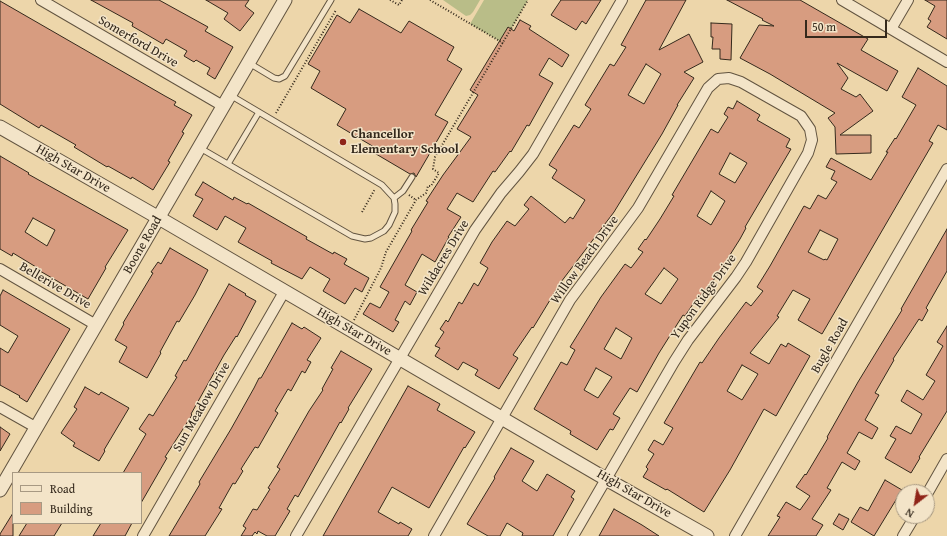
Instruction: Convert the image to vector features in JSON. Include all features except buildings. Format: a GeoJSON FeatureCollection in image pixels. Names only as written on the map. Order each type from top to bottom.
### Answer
{"type":"FeatureCollection","features":[{"type":"Feature","properties":{"kind":"street","name":"Somerford Drive"},"geometry":{"type":"LineString","coordinates":[[40,0],[226,100]]}},
{"type":"Feature","properties":{"kind":"street","name":"Boone Road"},"geometry":{"type":"LineString","coordinates":[[0,490],[285,0]]}},
{"type":"Feature","properties":{"kind":"street","name":"Wildacres Drive"},"geometry":{"type":"LineString","coordinates":[[296,536],[474,230],[501,193],[528,160],[544,136],[622,0]]}},
{"type":"Feature","properties":{"kind":"street"},"geometry":{"type":"LineString","coordinates":[[842,0],[947,62]]}},
{"type":"Feature","properties":{"kind":"street"},"geometry":{"type":"LineString","coordinates":[[891,29],[908,0]]}},
{"type":"Feature","properties":{"kind":"street","name":"Willow Beach Drive"},"geometry":{"type":"LineString","coordinates":[[434,536],[570,300],[638,208],[708,88],[718,79],[729,78],[742,82],[756,90]]}},
{"type":"Feature","properties":{"kind":"street","name":"Yupon Ridge Drive"},"geometry":{"type":"LineString","coordinates":[[572,536],[688,340],[746,262],[808,153],[812,140],[810,129],[801,116],[756,90]]}},
{"type":"Feature","properties":{"kind":"street","name":"High Star Drive"},"geometry":{"type":"LineString","coordinates":[[0,127],[606,479],[707,536]]}},
{"type":"Feature","properties":{"kind":"street","name":"Bugle Road"},"geometry":{"type":"LineString","coordinates":[[735,536],[947,169]]}},
{"type":"Feature","properties":{"kind":"street","name":"Bellerive Drive"},"geometry":{"type":"LineString","coordinates":[[0,269],[96,325]]}},
{"type":"Feature","properties":{"kind":"street","name":"Sun Meadow Drive"},"geometry":{"type":"LineString","coordinates":[[143,536],[284,292]]}},
{"type":"Feature","properties":{"kind":"street"},"geometry":{"type":"LineString","coordinates":[[0,407],[36,428]]}},
{"type":"Feature","properties":{"kind":"street"},"geometry":{"type":"LineString","coordinates":[[933,484],[947,459]]}},
{"type":"Feature","properties":{"kind":"street"},"geometry":{"type":"LineString","coordinates":[[903,536],[910,524]]}},
{"type":"Feature","properties":{"kind":"lane"},"geometry":{"type":"LineString","coordinates":[[248,63],[274,78],[279,79],[285,76],[331,0]]}},
{"type":"Feature","properties":{"kind":"lane"},"geometry":{"type":"LineString","coordinates":[[199,148],[339,229],[358,238],[371,238],[384,231],[389,225],[395,212],[394,198],[382,185],[259,112],[226,100]]}},
{"type":"Feature","properties":{"kind":"lane"},"geometry":{"type":"LineString","coordinates":[[228,164],[259,112]]}},
{"type":"Feature","properties":{"kind":"lane"},"geometry":{"type":"LineString","coordinates":[[394,198],[403,192],[412,177]]}},
{"type":"Feature","properties":{"kind":"path"},"geometry":{"type":"LineString","coordinates":[[390,0],[399,5],[402,0]]}},
{"type":"Feature","properties":{"kind":"path"},"geometry":{"type":"LineString","coordinates":[[430,0],[503,43]]}},
{"type":"Feature","properties":{"kind":"path"},"geometry":{"type":"LineString","coordinates":[[349,330],[381,268],[386,252],[416,200],[426,193],[428,186],[431,186],[439,173],[433,169],[435,157],[528,0]]}},
{"type":"Feature","properties":{"kind":"path"},"geometry":{"type":"LineString","coordinates":[[272,120],[337,7]]}},
{"type":"Feature","properties":{"kind":"path"},"geometry":{"type":"LineString","coordinates":[[362,212],[376,189],[373,180]]}},
{"type":"Feature","properties":{"kind":"green space"},"geometry":{"type":"Polygon","coordinates":[[[443,0],[480,0],[473,12],[466,16],[443,0]]]}},
{"type":"Feature","properties":{"kind":"green space"},"geometry":{"type":"Polygon","coordinates":[[[484,0],[528,0],[503,43],[470,24],[484,0]]]}},
{"type":"Feature","properties":{"kind":"place","name":"Chancellor Elementary School"},"geometry":{"type":"Point","coordinates":[343,142]}}]}
